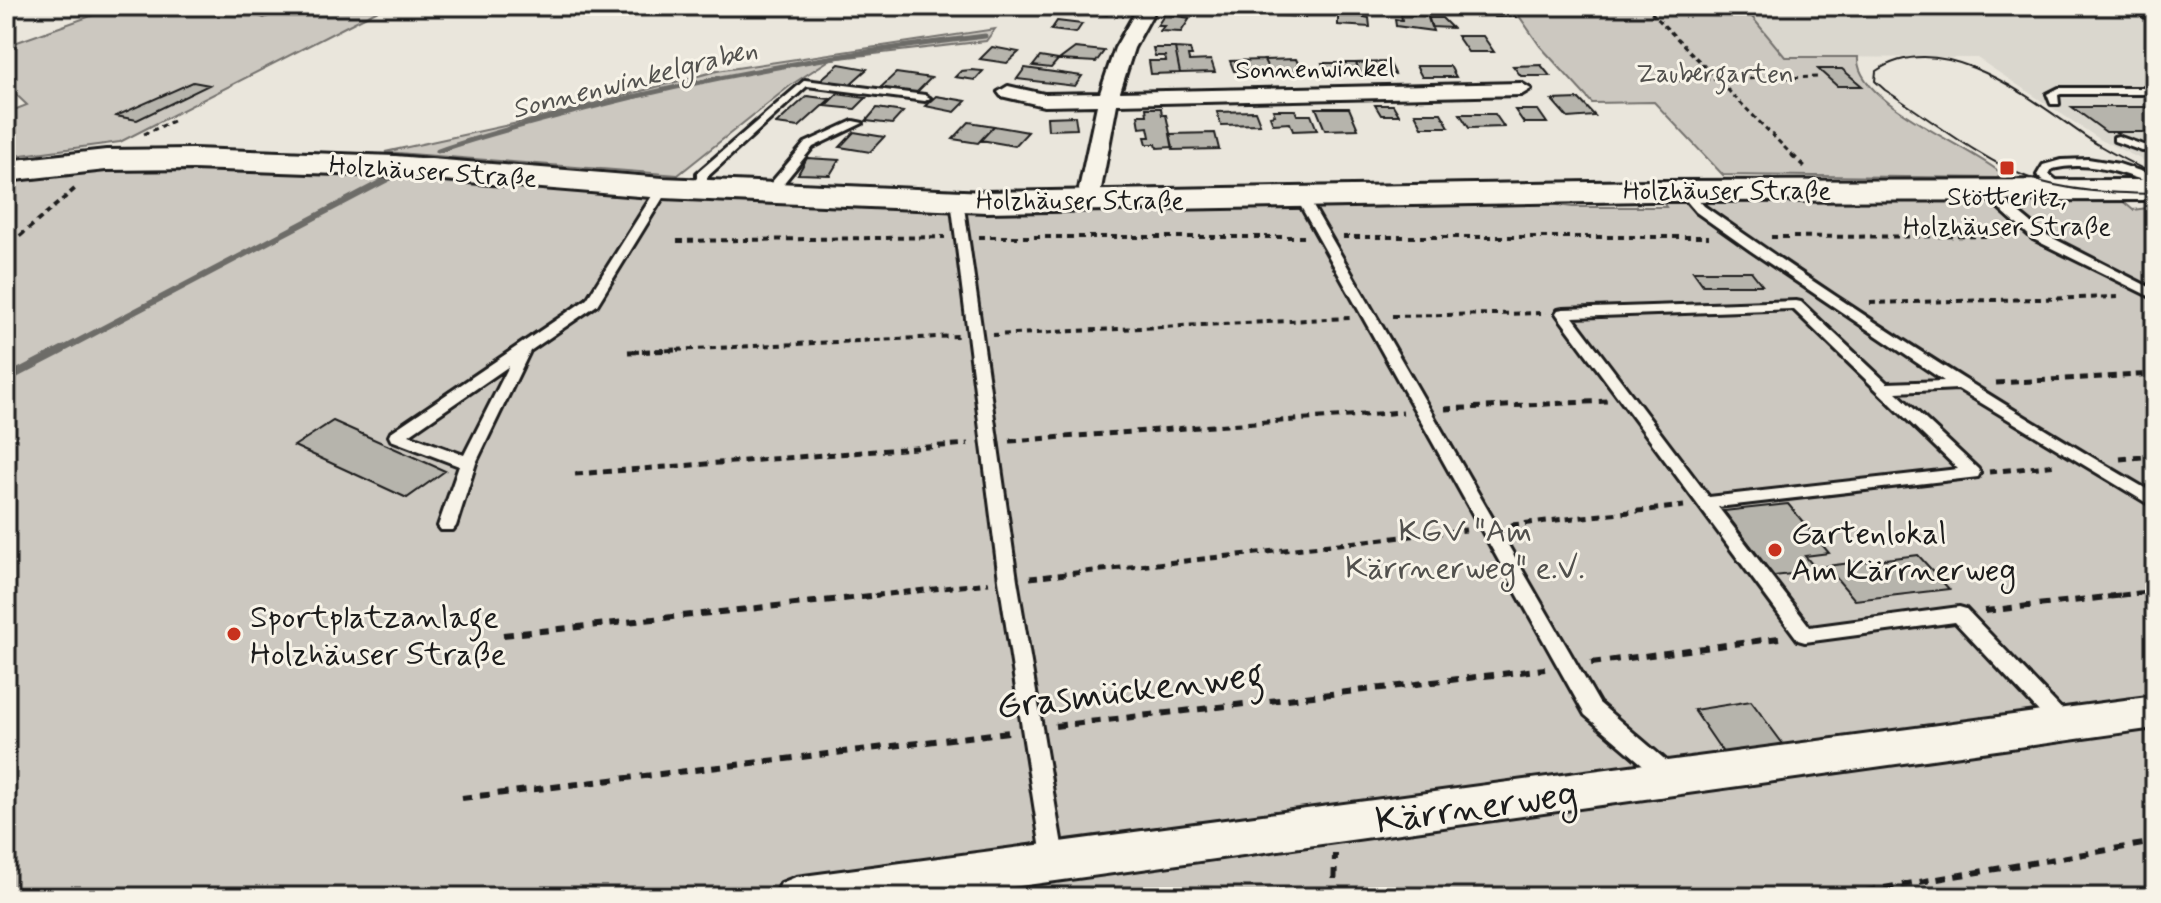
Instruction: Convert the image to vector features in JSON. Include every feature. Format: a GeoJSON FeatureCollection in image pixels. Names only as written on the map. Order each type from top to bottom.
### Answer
{"type":"FeatureCollection","features":[{"type":"Feature","properties":{"kind":"main road","name":"Holzhäuser Straße"},"geometry":{"type":"LineString","coordinates":[[6,171],[106,160],[193,159],[395,166],[678,188],[957,200],[1091,201],[1829,189],[2155,190]]}},
{"type":"Feature","properties":{"kind":"street"},"geometry":{"type":"LineString","coordinates":[[1091,201],[1090,189],[1118,62],[1132,27],[1148,6]]}},
{"type":"Feature","properties":{"kind":"street","name":"Sonnenwinkel"},"geometry":{"type":"LineString","coordinates":[[1008,92],[1044,100],[1521,89]]}},
{"type":"Feature","properties":{"kind":"street","name":"Kärrnerweg"},"geometry":{"type":"LineString","coordinates":[[810,896],[2155,712]]}},
{"type":"Feature","properties":{"kind":"lane"},"geometry":{"type":"LineString","coordinates":[[2132,6],[2155,20]]}},
{"type":"Feature","properties":{"kind":"lane"},"geometry":{"type":"LineString","coordinates":[[468,463],[397,436],[592,302],[678,188],[703,179],[701,176],[726,150],[805,83],[925,98]]}},
{"type":"Feature","properties":{"kind":"lane"},"geometry":{"type":"LineString","coordinates":[[2055,102],[2052,94],[2059,91],[2155,91]]}},
{"type":"Feature","properties":{"kind":"lane"},"geometry":{"type":"LineString","coordinates":[[769,193],[809,145],[857,123]]}},
{"type":"Feature","properties":{"kind":"lane"},"geometry":{"type":"LineString","coordinates":[[2118,139],[2142,148],[2155,148]]}},
{"type":"Feature","properties":{"kind":"lane"},"geometry":{"type":"LineString","coordinates":[[2062,190],[2043,175],[2047,167],[2062,163],[2107,163],[2155,180]]}},
{"type":"Feature","properties":{"kind":"lane"},"geometry":{"type":"LineString","coordinates":[[1985,189],[2038,236],[2155,295]]}},
{"type":"Feature","properties":{"kind":"lane"},"geometry":{"type":"LineString","coordinates":[[1684,191],[1700,209],[1833,304],[1958,385],[2155,502]]}},
{"type":"Feature","properties":{"kind":"lane"},"geometry":{"type":"LineString","coordinates":[[1301,196],[1592,709],[1673,778]]}},
{"type":"Feature","properties":{"kind":"lane"},"geometry":{"type":"LineString","coordinates":[[957,200],[1008,580],[1054,863]]}},
{"type":"Feature","properties":{"kind":"lane"},"geometry":{"type":"LineString","coordinates":[[1563,313],[1833,304]]}},
{"type":"Feature","properties":{"kind":"lane"},"geometry":{"type":"LineString","coordinates":[[1705,503],[1972,473],[1796,305]]}},
{"type":"Feature","properties":{"kind":"lane"},"geometry":{"type":"LineString","coordinates":[[1563,313],[1805,635],[1959,614],[2063,724]]}},
{"type":"Feature","properties":{"kind":"lane"},"geometry":{"type":"LineString","coordinates":[[447,526],[468,463],[523,350]]}},
{"type":"Feature","properties":{"kind":"lane"},"geometry":{"type":"LineString","coordinates":[[1882,388],[1958,385]]}},
{"type":"Feature","properties":{"kind":"path"},"geometry":{"type":"LineString","coordinates":[[1645,6],[1714,79],[1829,189]]}},
{"type":"Feature","properties":{"kind":"path"},"geometry":{"type":"LineString","coordinates":[[1650,81],[1819,77]]}},
{"type":"Feature","properties":{"kind":"path"},"geometry":{"type":"LineString","coordinates":[[20,236],[106,160]]}},
{"type":"Feature","properties":{"kind":"path"},"geometry":{"type":"LineString","coordinates":[[677,241],[964,237],[2038,236]]}},
{"type":"Feature","properties":{"kind":"path"},"geometry":{"type":"LineString","coordinates":[[1833,304],[2124,297]]}},
{"type":"Feature","properties":{"kind":"path"},"geometry":{"type":"LineString","coordinates":[[628,352],[1369,317],[1563,313]]}},
{"type":"Feature","properties":{"kind":"path"},"geometry":{"type":"LineString","coordinates":[[1958,385],[2155,374]]}},
{"type":"Feature","properties":{"kind":"path"},"geometry":{"type":"LineString","coordinates":[[1421,410],[1628,400]]}},
{"type":"Feature","properties":{"kind":"path"},"geometry":{"type":"LineString","coordinates":[[503,635],[1705,503]]}},
{"type":"Feature","properties":{"kind":"path"},"geometry":{"type":"LineString","coordinates":[[1959,614],[2155,591]]}},
{"type":"Feature","properties":{"kind":"path","name":"Grasmückenweg"},"geometry":{"type":"LineString","coordinates":[[462,798],[1805,635]]}},
{"type":"Feature","properties":{"kind":"path"},"geometry":{"type":"LineString","coordinates":[[1334,897],[1337,825]]}},
{"type":"Feature","properties":{"kind":"path"},"geometry":{"type":"LineString","coordinates":[[1831,897],[2155,842]]}},
{"type":"Feature","properties":{"kind":"shaded area"},"geometry":{"type":"Polygon","coordinates":[[[1743,6],[2155,6],[2155,166],[2101,140],[1977,58],[1785,57],[1743,6]]]}},
{"type":"Feature","properties":{"kind":"green space"},"geometry":{"type":"Polygon","coordinates":[[[119,6],[233,6],[264,18],[295,6],[386,6],[120,142],[6,157],[6,113],[27,105],[6,85],[6,46],[119,6]]]}},
{"type":"Feature","properties":{"kind":"green space","name":"Zaubergarten"},"geometry":{"type":"Polygon","coordinates":[[[1512,6],[1743,6],[1785,57],[1858,57],[1862,74],[1894,107],[2002,174],[1997,178],[1723,175],[1654,102],[1592,103],[1540,46],[1512,6]]]}},
{"type":"Feature","properties":{"kind":"green space"},"geometry":{"type":"Polygon","coordinates":[[[995,29],[986,41],[831,59],[791,85],[678,175],[385,152],[527,121],[717,71],[995,29]]]}},
{"type":"Feature","properties":{"kind":"green space","name":"KGV \"Am Kärrnerweg\" e.V."},"geometry":{"type":"Polygon","coordinates":[[[101,167],[386,172],[671,194],[1502,198],[1573,207],[1666,207],[1659,195],[2120,199],[2133,210],[2155,207],[2155,897],[6,897],[6,176],[101,167]]]}},
{"type":"Feature","properties":{"kind":"building"},"geometry":{"type":"Polygon","coordinates":[[[1088,6],[1115,6],[1107,15],[1082,12],[1088,6]]]}},
{"type":"Feature","properties":{"kind":"building"},"geometry":{"type":"Polygon","coordinates":[[[1195,6],[1200,9],[1196,15],[1180,13],[1183,9],[1169,7],[1195,6]]]}},
{"type":"Feature","properties":{"kind":"building"},"geometry":{"type":"Polygon","coordinates":[[[1207,6],[1236,6],[1233,16],[1204,13],[1207,6]]]}},
{"type":"Feature","properties":{"kind":"building"},"geometry":{"type":"Polygon","coordinates":[[[1488,6],[1509,6],[1516,17],[1495,17],[1488,6]]]}},
{"type":"Feature","properties":{"kind":"building"},"geometry":{"type":"Polygon","coordinates":[[[1270,8],[1304,10],[1305,17],[1270,15],[1270,8]]]}},
{"type":"Feature","properties":{"kind":"building"},"geometry":{"type":"Polygon","coordinates":[[[1338,11],[1369,18],[1370,27],[1338,25],[1338,11]]]}},
{"type":"Feature","properties":{"kind":"building"},"geometry":{"type":"Polygon","coordinates":[[[1165,14],[1190,18],[1181,32],[1160,31],[1164,26],[1157,26],[1165,14]]]}},
{"type":"Feature","properties":{"kind":"building"},"geometry":{"type":"Polygon","coordinates":[[[1401,14],[1428,16],[1433,31],[1396,26],[1395,19],[1402,20],[1401,14]]]}},
{"type":"Feature","properties":{"kind":"building"},"geometry":{"type":"Polygon","coordinates":[[[1428,18],[1442,18],[1452,28],[1431,27],[1428,18]]]}},
{"type":"Feature","properties":{"kind":"building"},"geometry":{"type":"Polygon","coordinates":[[[1057,21],[1082,24],[1076,33],[1051,30],[1057,21]]]}},
{"type":"Feature","properties":{"kind":"building"},"geometry":{"type":"Polygon","coordinates":[[[1457,36],[1483,36],[1494,52],[1468,52],[1457,36]]]}},
{"type":"Feature","properties":{"kind":"building"},"geometry":{"type":"Polygon","coordinates":[[[992,47],[1019,52],[1007,63],[980,59],[992,47]]]}},
{"type":"Feature","properties":{"kind":"building"},"geometry":{"type":"Polygon","coordinates":[[[1075,48],[1104,51],[1096,62],[1059,60],[1075,48]]]}},
{"type":"Feature","properties":{"kind":"building"},"geometry":{"type":"Polygon","coordinates":[[[1153,48],[1175,48],[1180,73],[1151,74],[1149,61],[1166,61],[1165,56],[1155,56],[1153,48]]]}},
{"type":"Feature","properties":{"kind":"building"},"geometry":{"type":"Polygon","coordinates":[[[1175,48],[1190,49],[1192,56],[1188,56],[1189,61],[1211,60],[1215,72],[1180,73],[1175,48]]]}},
{"type":"Feature","properties":{"kind":"building"},"geometry":{"type":"Polygon","coordinates":[[[1040,57],[1058,60],[1051,68],[1033,66],[1040,57]]]}},
{"type":"Feature","properties":{"kind":"building"},"geometry":{"type":"Polygon","coordinates":[[[1296,59],[1301,70],[1269,70],[1264,60],[1296,59]]]}},
{"type":"Feature","properties":{"kind":"building"},"geometry":{"type":"Polygon","coordinates":[[[1264,60],[1269,70],[1234,71],[1230,61],[1264,60]]]}},
{"type":"Feature","properties":{"kind":"building"},"geometry":{"type":"Polygon","coordinates":[[[1389,62],[1395,74],[1361,74],[1356,63],[1389,62]]]}},
{"type":"Feature","properties":{"kind":"building"},"geometry":{"type":"Polygon","coordinates":[[[1322,63],[1356,63],[1361,74],[1327,75],[1322,63]]]}},
{"type":"Feature","properties":{"kind":"building"},"geometry":{"type":"Polygon","coordinates":[[[839,64],[867,69],[848,86],[819,81],[839,64]]]}},
{"type":"Feature","properties":{"kind":"building"},"geometry":{"type":"Polygon","coordinates":[[[1541,65],[1550,76],[1521,76],[1513,66],[1541,65]]]}},
{"type":"Feature","properties":{"kind":"building"},"geometry":{"type":"Polygon","coordinates":[[[1416,66],[1450,66],[1456,77],[1422,77],[1416,66]]]}},
{"type":"Feature","properties":{"kind":"building"},"geometry":{"type":"Polygon","coordinates":[[[1025,68],[1082,76],[1075,86],[1017,79],[1025,68]]]}},
{"type":"Feature","properties":{"kind":"building"},"geometry":{"type":"Polygon","coordinates":[[[1818,69],[1842,69],[1862,86],[1837,86],[1818,69]]]}},
{"type":"Feature","properties":{"kind":"building"},"geometry":{"type":"Polygon","coordinates":[[[961,71],[983,71],[975,80],[955,77],[961,71]]]}},
{"type":"Feature","properties":{"kind":"building"},"geometry":{"type":"Polygon","coordinates":[[[896,73],[931,78],[914,95],[879,89],[896,73]]]}},
{"type":"Feature","properties":{"kind":"building"},"geometry":{"type":"Polygon","coordinates":[[[193,82],[209,85],[137,120],[116,116],[193,82]]]}},
{"type":"Feature","properties":{"kind":"building"},"geometry":{"type":"Polygon","coordinates":[[[837,94],[866,98],[855,109],[825,106],[837,94]]]}},
{"type":"Feature","properties":{"kind":"building"},"geometry":{"type":"Polygon","coordinates":[[[807,96],[830,99],[799,127],[776,124],[807,96]]]}},
{"type":"Feature","properties":{"kind":"building"},"geometry":{"type":"Polygon","coordinates":[[[936,96],[966,101],[955,112],[925,106],[936,96]]]}},
{"type":"Feature","properties":{"kind":"building"},"geometry":{"type":"Polygon","coordinates":[[[1579,99],[1595,116],[1568,118],[1552,100],[1579,99]]]}},
{"type":"Feature","properties":{"kind":"building"},"geometry":{"type":"Polygon","coordinates":[[[1375,105],[1393,105],[1399,115],[1381,115],[1375,105]]]}},
{"type":"Feature","properties":{"kind":"building"},"geometry":{"type":"Polygon","coordinates":[[[2072,107],[2155,107],[2155,132],[2106,132],[2072,107]]]}},
{"type":"Feature","properties":{"kind":"building"},"geometry":{"type":"Polygon","coordinates":[[[877,108],[903,112],[892,124],[866,121],[877,108]]]}},
{"type":"Feature","properties":{"kind":"building"},"geometry":{"type":"Polygon","coordinates":[[[1146,108],[1161,108],[1162,115],[1166,115],[1173,147],[1157,148],[1156,144],[1147,144],[1145,137],[1150,137],[1148,127],[1140,128],[1138,115],[1147,115],[1146,108]]]}},
{"type":"Feature","properties":{"kind":"building"},"geometry":{"type":"Polygon","coordinates":[[[1316,108],[1349,108],[1358,129],[1325,130],[1316,108]]]}},
{"type":"Feature","properties":{"kind":"building"},"geometry":{"type":"Polygon","coordinates":[[[1273,110],[1295,110],[1297,115],[1311,115],[1317,130],[1293,131],[1290,123],[1273,124],[1270,116],[1275,115],[1273,110]]]}},
{"type":"Feature","properties":{"kind":"building"},"geometry":{"type":"Polygon","coordinates":[[[1515,110],[1538,110],[1547,123],[1524,123],[1515,110]]]}},
{"type":"Feature","properties":{"kind":"building"},"geometry":{"type":"Polygon","coordinates":[[[1255,111],[1260,124],[1221,125],[1217,112],[1255,111]]]}},
{"type":"Feature","properties":{"kind":"building"},"geometry":{"type":"Polygon","coordinates":[[[1415,113],[1441,113],[1449,127],[1422,127],[1415,113]]]}},
{"type":"Feature","properties":{"kind":"building"},"geometry":{"type":"Polygon","coordinates":[[[1460,114],[1495,114],[1504,127],[1469,128],[1460,114]]]}},
{"type":"Feature","properties":{"kind":"building"},"geometry":{"type":"Polygon","coordinates":[[[1075,116],[1077,129],[1048,130],[1047,117],[1075,116]]]}},
{"type":"Feature","properties":{"kind":"building"},"geometry":{"type":"Polygon","coordinates":[[[969,122],[994,126],[978,143],[953,139],[969,122]]]}},
{"type":"Feature","properties":{"kind":"building"},"geometry":{"type":"Polygon","coordinates":[[[994,126],[1028,132],[1015,146],[981,140],[994,126]]]}},
{"type":"Feature","properties":{"kind":"building"},"geometry":{"type":"Polygon","coordinates":[[[854,132],[884,137],[870,152],[840,147],[854,132]]]}},
{"type":"Feature","properties":{"kind":"building"},"geometry":{"type":"Polygon","coordinates":[[[1215,133],[1219,149],[1173,150],[1170,134],[1215,133]]]}},
{"type":"Feature","properties":{"kind":"building"},"geometry":{"type":"Polygon","coordinates":[[[807,158],[839,160],[830,175],[798,174],[807,158]]]}},
{"type":"Feature","properties":{"kind":"building"},"geometry":{"type":"Polygon","coordinates":[[[1693,271],[1751,271],[1762,285],[1703,285],[1693,271]]]}},
{"type":"Feature","properties":{"kind":"building"},"geometry":{"type":"Polygon","coordinates":[[[333,421],[445,471],[407,498],[294,446],[333,421]]]}},
{"type":"Feature","properties":{"kind":"building"},"geometry":{"type":"Polygon","coordinates":[[[1788,504],[1829,553],[1805,556],[1818,571],[1774,576],[1724,511],[1788,504]]]}},
{"type":"Feature","properties":{"kind":"building"},"geometry":{"type":"Polygon","coordinates":[[[1918,555],[1949,589],[1855,600],[1826,566],[1918,555]]]}},
{"type":"Feature","properties":{"kind":"building"},"geometry":{"type":"Polygon","coordinates":[[[1751,701],[1783,744],[1724,754],[1694,710],[1751,701]]]}},
{"type":"Feature","properties":{"kind":"waterway","name":"Sonnenwinkelgraben"},"geometry":{"type":"LineString","coordinates":[[438,151],[529,124],[733,75],[884,49],[985,36]]}},
{"type":"Feature","properties":{"kind":"waterway","name":"Sonnenwinkelgraben"},"geometry":{"type":"LineString","coordinates":[[58,352],[395,175]]}},
{"type":"Feature","properties":{"kind":"waterway","name":"Sonnenwinkelgraben"},"geometry":{"type":"LineString","coordinates":[[6,379],[62,350]]}},
{"type":"Feature","properties":{"kind":"tram line"},"geometry":{"type":"LineString","coordinates":[[2155,174],[2095,143],[2020,92],[1961,63],[1932,57],[1903,59],[1876,71],[1875,81],[1885,90],[2010,170],[2074,189],[2155,194]]}},
{"type":"Feature","properties":{"kind":"place","name":"Stötteritz, Holzhäuser Straße"},"geometry":{"type":"Point","coordinates":[2007,168]}},
{"type":"Feature","properties":{"kind":"place","name":"Gartenlokal Am Kärrnerweg"},"geometry":{"type":"Point","coordinates":[1775,550]}},
{"type":"Feature","properties":{"kind":"place","name":"Sportplatzanlage Holzhäuser Straße"},"geometry":{"type":"Point","coordinates":[234,634]}}]}
